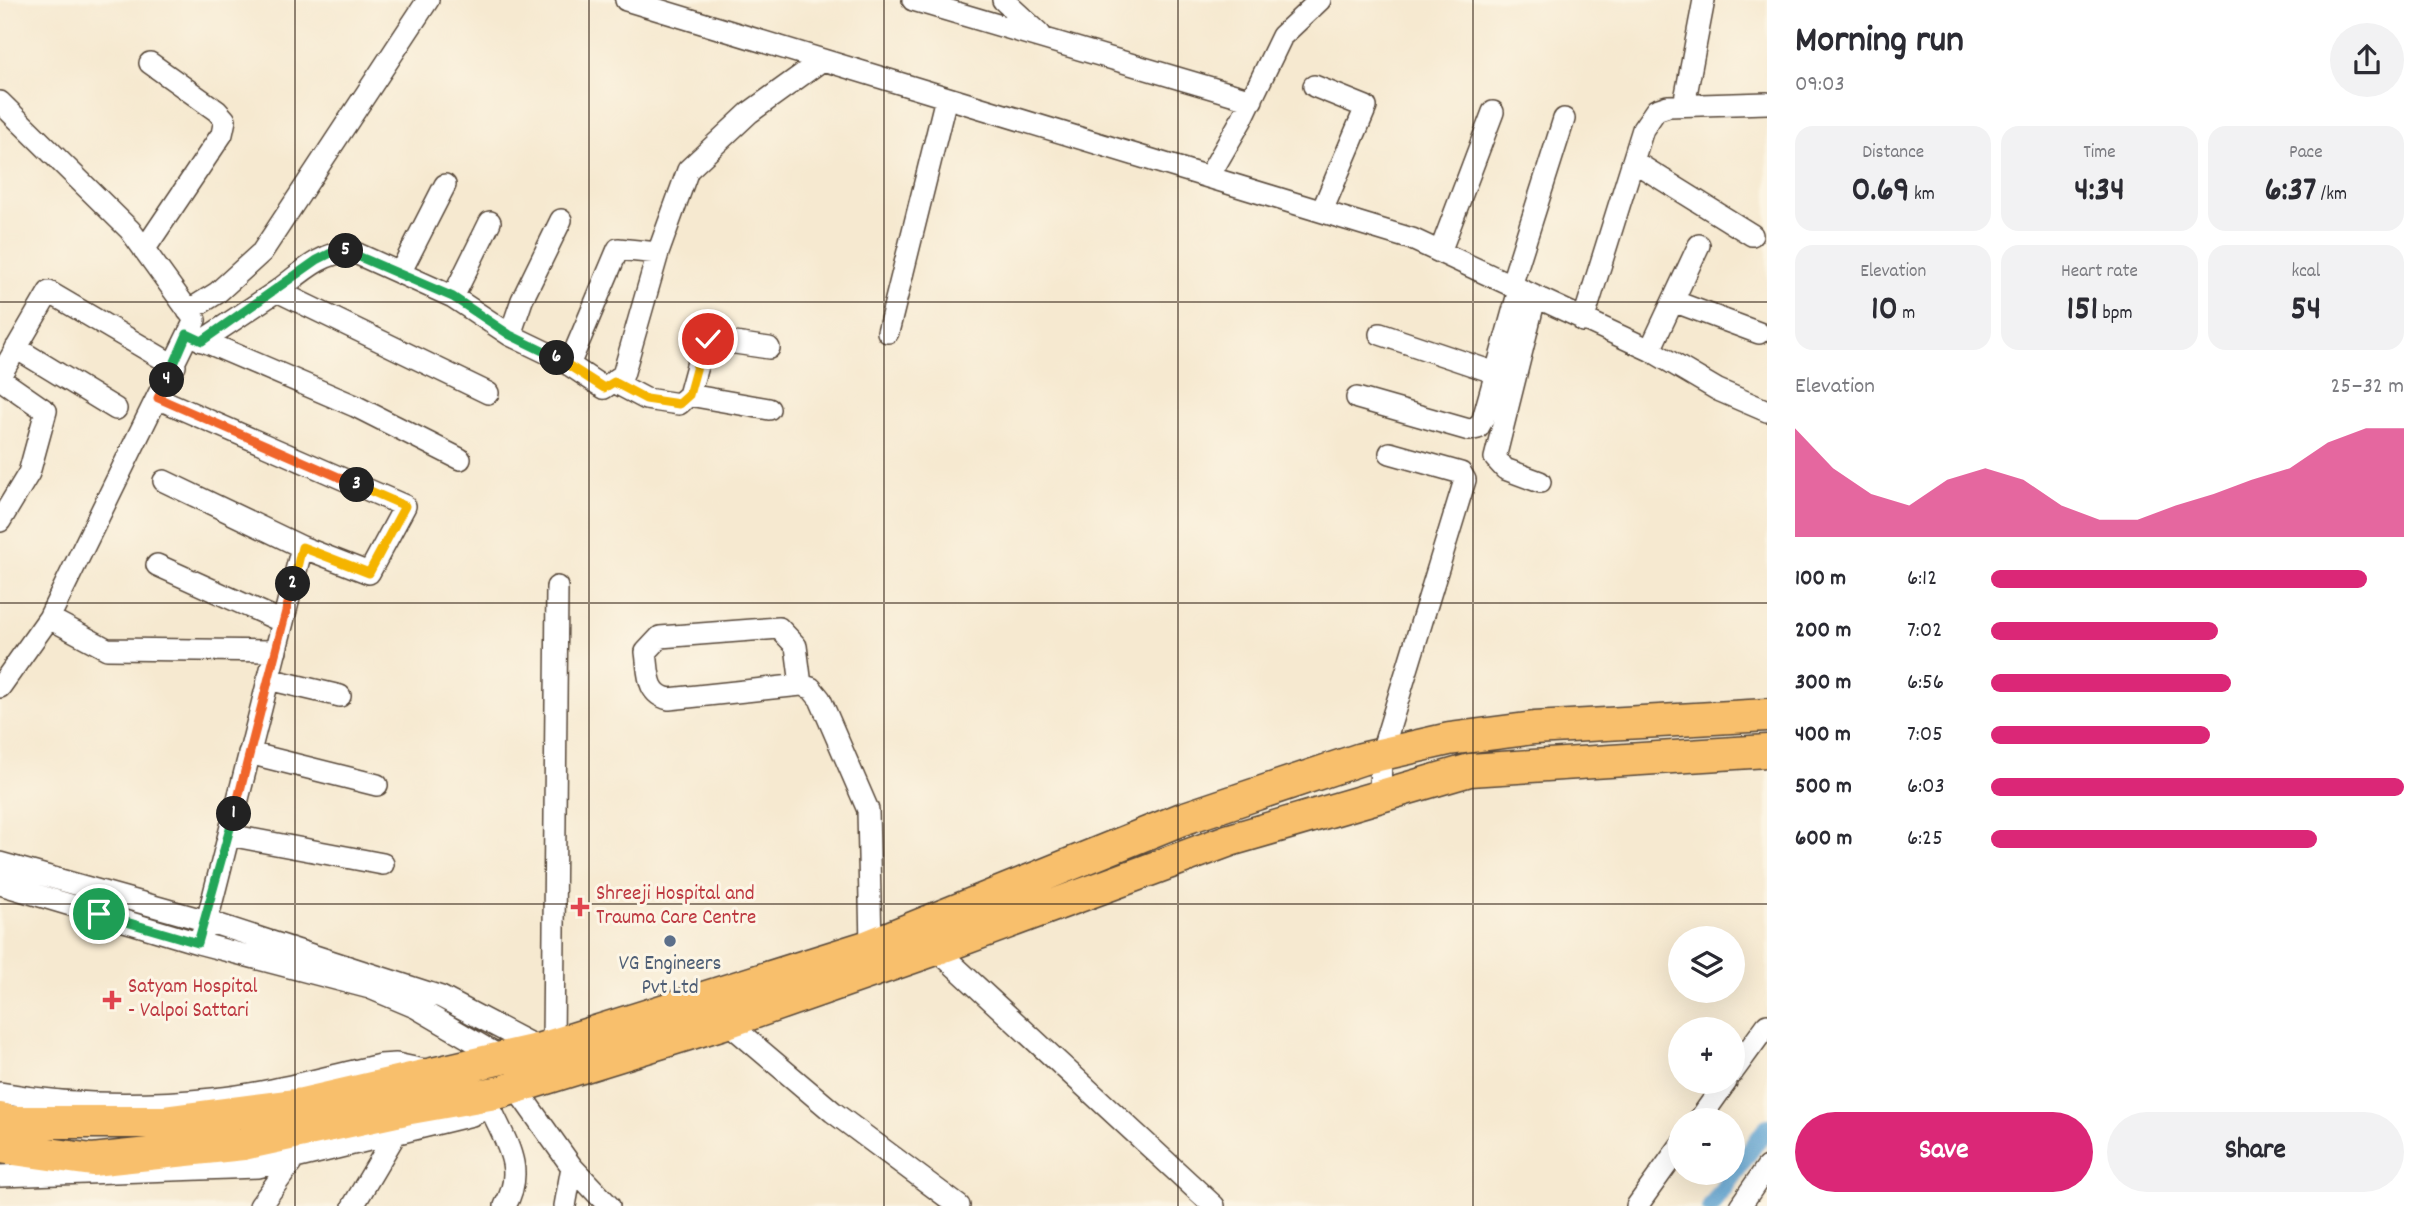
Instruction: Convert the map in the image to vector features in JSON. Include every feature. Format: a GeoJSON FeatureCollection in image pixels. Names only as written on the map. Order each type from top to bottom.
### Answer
{"type":"FeatureCollection","features":[{"type":"Feature","properties":{"kind":"highway"},"geometry":{"type":"LineString","coordinates":[[0,1147],[92,1160],[243,1144],[405,1108],[524,1077],[871,945],[1182,820],[1381,755],[1449,739],[1534,728],[1767,715]]}},
{"type":"Feature","properties":{"kind":"highway"},"geometry":{"type":"LineString","coordinates":[[524,1077],[572,1070],[727,1022],[936,950],[1230,840],[1470,770],[1767,751]]}},
{"type":"Feature","properties":{"kind":"highway"},"geometry":{"type":"LineString","coordinates":[[0,1119],[12,1122],[163,1122],[302,1104],[503,1058],[524,1077]]}},
{"type":"Feature","properties":{"kind":"street"},"geometry":{"type":"LineString","coordinates":[[188,311],[217,293],[262,252],[428,0]]}},
{"type":"Feature","properties":{"kind":"street"},"geometry":{"type":"LineString","coordinates":[[626,0],[1412,239],[1650,350],[1717,390],[1767,411]]}},
{"type":"Feature","properties":{"kind":"street"},"geometry":{"type":"LineString","coordinates":[[913,0],[1252,100]]}},
{"type":"Feature","properties":{"kind":"street"},"geometry":{"type":"LineString","coordinates":[[1003,0],[1046,39]]}},
{"type":"Feature","properties":{"kind":"street"},"geometry":{"type":"LineString","coordinates":[[1209,176],[1252,100],[1282,36],[1320,0]]}},
{"type":"Feature","properties":{"kind":"street"},"geometry":{"type":"LineString","coordinates":[[1684,105],[1704,0]]}},
{"type":"Feature","properties":{"kind":"street"},"geometry":{"type":"LineString","coordinates":[[0,687],[49,618],[158,398],[195,337],[277,291],[317,260],[333,252],[351,251],[453,297],[510,335],[569,365],[604,388],[623,375],[658,253],[688,170],[749,113],[821,61]]}},
{"type":"Feature","properties":{"kind":"street"},"geometry":{"type":"LineString","coordinates":[[144,250],[222,134],[225,120],[217,111],[150,63]]}},
{"type":"Feature","properties":{"kind":"street"},"geometry":{"type":"LineString","coordinates":[[1314,86],[1366,107],[1322,211]]}},
{"type":"Feature","properties":{"kind":"street"},"geometry":{"type":"LineString","coordinates":[[888,332],[946,98]]}},
{"type":"Feature","properties":{"kind":"street"},"geometry":{"type":"LineString","coordinates":[[0,102],[130,230],[195,320],[195,337]]}},
{"type":"Feature","properties":{"kind":"street"},"geometry":{"type":"LineString","coordinates":[[1583,321],[1643,129],[1656,110],[1684,105],[1767,103]]}},
{"type":"Feature","properties":{"kind":"street"},"geometry":{"type":"LineString","coordinates":[[1440,252],[1493,112]]}},
{"type":"Feature","properties":{"kind":"street"},"geometry":{"type":"LineString","coordinates":[[1357,398],[1469,430],[1478,428],[1522,291],[1564,119]]}},
{"type":"Feature","properties":{"kind":"street"},"geometry":{"type":"LineString","coordinates":[[1633,161],[1752,235]]}},
{"type":"Feature","properties":{"kind":"street"},"geometry":{"type":"LineString","coordinates":[[400,273],[445,185]]}},
{"type":"Feature","properties":{"kind":"street"},"geometry":{"type":"LineString","coordinates":[[510,335],[522,300],[561,220]]}},
{"type":"Feature","properties":{"kind":"street"},"geometry":{"type":"LineString","coordinates":[[453,297],[490,222]]}},
{"type":"Feature","properties":{"kind":"street"},"geometry":{"type":"LineString","coordinates":[[1650,350],[1699,245]]}},
{"type":"Feature","properties":{"kind":"street"},"geometry":{"type":"LineString","coordinates":[[569,365],[618,249],[658,253]]}},
{"type":"Feature","properties":{"kind":"street"},"geometry":{"type":"LineString","coordinates":[[277,291],[488,394]]}},
{"type":"Feature","properties":{"kind":"street"},"geometry":{"type":"LineString","coordinates":[[1522,291],[1496,458],[1504,469],[1540,482]]}},
{"type":"Feature","properties":{"kind":"street"},"geometry":{"type":"LineString","coordinates":[[0,521],[7,494],[29,473],[46,411],[0,378],[49,292],[175,366]]}},
{"type":"Feature","properties":{"kind":"street"},"geometry":{"type":"LineString","coordinates":[[1673,301],[1759,333]]}},
{"type":"Feature","properties":{"kind":"street"},"geometry":{"type":"LineString","coordinates":[[1380,334],[1496,373]]}},
{"type":"Feature","properties":{"kind":"street"},"geometry":{"type":"LineString","coordinates":[[195,337],[355,406],[460,459]]}},
{"type":"Feature","properties":{"kind":"street"},"geometry":{"type":"LineString","coordinates":[[614,382],[657,402],[679,404],[689,395],[703,344],[708,339],[769,348]]}},
{"type":"Feature","properties":{"kind":"street"},"geometry":{"type":"LineString","coordinates":[[16,348],[116,409]]}},
{"type":"Feature","properties":{"kind":"street"},"geometry":{"type":"LineString","coordinates":[[689,395],[769,409]]}},
{"type":"Feature","properties":{"kind":"street"},"geometry":{"type":"LineString","coordinates":[[158,398],[405,506],[369,573],[302,547],[164,481]]}},
{"type":"Feature","properties":{"kind":"street"},"geometry":{"type":"LineString","coordinates":[[1380,796],[1381,755],[1465,480],[1461,473],[1390,453]]}},
{"type":"Feature","properties":{"kind":"street"},"geometry":{"type":"LineString","coordinates":[[198,943],[207,921],[302,547]]}},
{"type":"Feature","properties":{"kind":"street"},"geometry":{"type":"LineString","coordinates":[[157,565],[283,622]]}},
{"type":"Feature","properties":{"kind":"street"},"geometry":{"type":"LineString","coordinates":[[505,1206],[515,1188],[516,1178],[513,1159],[524,1077],[557,587]]}},
{"type":"Feature","properties":{"kind":"street"},"geometry":{"type":"LineString","coordinates":[[49,618],[107,649],[276,651]]}},
{"type":"Feature","properties":{"kind":"street"},"geometry":{"type":"LineString","coordinates":[[801,685],[796,646],[779,628],[660,637],[646,653],[652,690],[658,697],[668,699],[801,685],[811,688],[820,699],[868,810],[871,945]]}},
{"type":"Feature","properties":{"kind":"street"},"geometry":{"type":"LineString","coordinates":[[268,680],[340,696]]}},
{"type":"Feature","properties":{"kind":"street"},"geometry":{"type":"LineString","coordinates":[[250,753],[377,785]]}},
{"type":"Feature","properties":{"kind":"street"},"geometry":{"type":"LineString","coordinates":[[229,835],[383,864]]}},
{"type":"Feature","properties":{"kind":"street"},"geometry":{"type":"LineString","coordinates":[[0,863],[207,921],[441,997],[524,1077],[572,1167],[605,1200]]}},
{"type":"Feature","properties":{"kind":"street"},"geometry":{"type":"LineString","coordinates":[[0,884],[198,943],[370,988],[415,1007],[503,1058]]}},
{"type":"Feature","properties":{"kind":"street"},"geometry":{"type":"LineString","coordinates":[[936,950],[1214,1206]]}},
{"type":"Feature","properties":{"kind":"street"},"geometry":{"type":"LineString","coordinates":[[727,1022],[833,1112],[959,1206]]}},
{"type":"Feature","properties":{"kind":"street"},"geometry":{"type":"LineString","coordinates":[[1745,1055],[1767,1025]]}},
{"type":"Feature","properties":{"kind":"street"},"geometry":{"type":"LineString","coordinates":[[0,1093],[47,1100],[164,1103],[215,1099],[380,1065],[396,1064],[438,1073]]}},
{"type":"Feature","properties":{"kind":"street"},"geometry":{"type":"LineString","coordinates":[[0,1177],[258,1167],[472,1115],[524,1077]]}},
{"type":"Feature","properties":{"kind":"street"},"geometry":{"type":"LineString","coordinates":[[353,1206],[396,1135]]}},
{"type":"Feature","properties":{"kind":"street"},"geometry":{"type":"LineString","coordinates":[[260,1206],[294,1159]]}},
{"type":"Feature","properties":{"kind":"street"},"geometry":{"type":"LineString","coordinates":[[1637,1206],[1668,1163]]}},
{"type":"Feature","properties":{"kind":"street"},"geometry":{"type":"LineString","coordinates":[[572,1167],[566,1203],[605,1200]]}},
{"type":"Feature","properties":{"kind":"street"},"geometry":{"type":"LineString","coordinates":[[1740,1206],[1767,1167]]}},
{"type":"Feature","properties":{"kind":"waterway"},"geometry":{"type":"LineString","coordinates":[[1711,1206],[1767,1127]]}},
{"type":"Feature","properties":{"kind":"place","name":"Shreeji Hospital and Trauma Care Centre"},"geometry":{"type":"Point","coordinates":[580,907]}},
{"type":"Feature","properties":{"kind":"place","name":"VG Engineers Pvt Ltd"},"geometry":{"type":"Point","coordinates":[670,941]}},
{"type":"Feature","properties":{"kind":"place","name":"Satyam Hospital - Valpoi Sattari"},"geometry":{"type":"Point","coordinates":[112,1000]}},
{"type":"Feature","properties":{"kind":"route"},"geometry":{"type":"LineString","coordinates":[[99,914],[198,943],[207,921],[302,547],[369,573],[405,506],[158,398],[175,366],[187,334],[202,341],[244,310],[277,291],[317,260],[333,252],[351,251],[453,297],[510,335],[562,360],[604,388],[614,382],[639,397],[657,402],[679,404],[685,401],[703,344],[708,339]]}}]}
